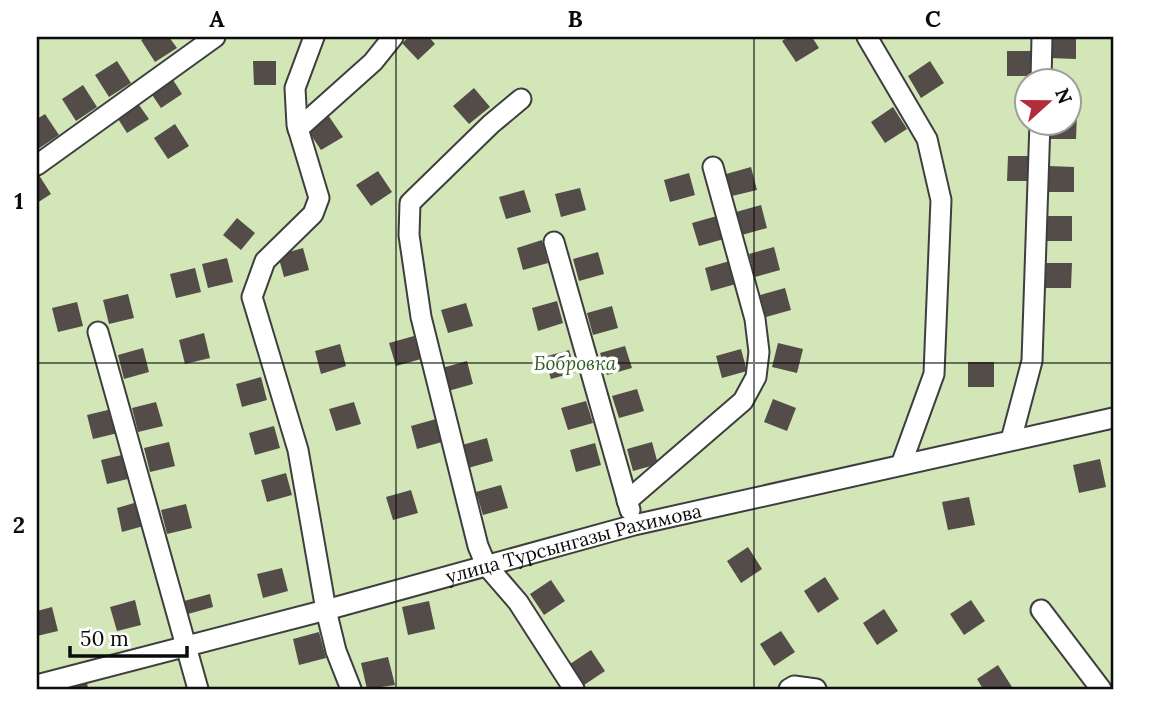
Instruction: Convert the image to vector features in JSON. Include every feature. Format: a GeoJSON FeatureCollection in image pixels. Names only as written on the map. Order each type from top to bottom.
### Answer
{"type":"FeatureCollection","features":[{"type":"Feature","properties":{"kind":"street"},"geometry":{"type":"LineString","coordinates":[[37,165],[215,37]]}},
{"type":"Feature","properties":{"kind":"street"},"geometry":{"type":"LineString","coordinates":[[297,37],[295,88],[298,129],[318,198],[313,214],[265,261],[252,297],[299,450],[326,610],[336,651],[351,689]]}},
{"type":"Feature","properties":{"kind":"street"},"geometry":{"type":"LineString","coordinates":[[295,88],[314,37]]}},
{"type":"Feature","properties":{"kind":"street"},"geometry":{"type":"LineString","coordinates":[[298,129],[373,62],[393,37]]}},
{"type":"Feature","properties":{"kind":"street"},"geometry":{"type":"LineString","coordinates":[[867,37],[927,139],[941,200],[934,374],[901,466]]}},
{"type":"Feature","properties":{"kind":"street"},"geometry":{"type":"LineString","coordinates":[[1041,66],[1042,37]]}},
{"type":"Feature","properties":{"kind":"street"},"geometry":{"type":"LineString","coordinates":[[521,99],[491,124],[410,203],[409,235],[414,251],[421,317],[448,435],[486,565],[518,602],[574,689]]}},
{"type":"Feature","properties":{"kind":"street"},"geometry":{"type":"LineString","coordinates":[[1011,440],[1032,361],[1040,136]]}},
{"type":"Feature","properties":{"kind":"street"},"geometry":{"type":"LineString","coordinates":[[628,501],[743,401],[756,377],[759,352],[755,319],[713,167]]}},
{"type":"Feature","properties":{"kind":"street"},"geometry":{"type":"LineString","coordinates":[[554,242],[634,525]]}},
{"type":"Feature","properties":{"kind":"street"},"geometry":{"type":"LineString","coordinates":[[98,332],[198,689]]}},
{"type":"Feature","properties":{"kind":"street","name":"улица Турсынгазы Рахимова"},"geometry":{"type":"LineString","coordinates":[[37,685],[326,610],[634,525],[1113,418]]}},
{"type":"Feature","properties":{"kind":"street"},"geometry":{"type":"LineString","coordinates":[[1041,610],[1101,689]]}},
{"type":"Feature","properties":{"kind":"street"},"geometry":{"type":"LineString","coordinates":[[789,689],[794,686],[816,689]]}},
{"type":"Feature","properties":{"kind":"green space","name":"Бобровка"},"geometry":{"type":"Polygon","coordinates":[[[37,37],[1113,37],[1113,689],[37,689],[37,37]]]}},
{"type":"Feature","properties":{"kind":"building"},"geometry":{"type":"Polygon","coordinates":[[[147,37],[169,37],[177,48],[155,62],[141,40],[147,37]]]}},
{"type":"Feature","properties":{"kind":"building"},"geometry":{"type":"Polygon","coordinates":[[[409,37],[429,37],[435,44],[418,60],[402,43],[409,37]]]}},
{"type":"Feature","properties":{"kind":"building"},"geometry":{"type":"Polygon","coordinates":[[[788,37],[812,37],[819,48],[796,62],[782,41],[788,37]]]}},
{"type":"Feature","properties":{"kind":"building"},"geometry":{"type":"Polygon","coordinates":[[[1050,37],[1076,37],[1076,59],[1050,58],[1050,37]]]}},
{"type":"Feature","properties":{"kind":"building"},"geometry":{"type":"Polygon","coordinates":[[[1007,51],[1033,51],[1033,66],[1014,66],[1014,76],[1007,76],[1007,51]]]}},
{"type":"Feature","properties":{"kind":"building"},"geometry":{"type":"Polygon","coordinates":[[[117,61],[131,83],[109,97],[95,75],[117,61]]]}},
{"type":"Feature","properties":{"kind":"building"},"geometry":{"type":"Polygon","coordinates":[[[253,61],[276,61],[276,85],[254,85],[253,61]]]}},
{"type":"Feature","properties":{"kind":"building"},"geometry":{"type":"Polygon","coordinates":[[[930,61],[944,83],[921,98],[908,76],[930,61]]]}},
{"type":"Feature","properties":{"kind":"building"},"geometry":{"type":"Polygon","coordinates":[[[168,72],[182,94],[161,108],[146,86],[168,72]]]}},
{"type":"Feature","properties":{"kind":"building"},"geometry":{"type":"Polygon","coordinates":[[[83,85],[97,107],[76,121],[62,99],[83,85]]]}},
{"type":"Feature","properties":{"kind":"building"},"geometry":{"type":"Polygon","coordinates":[[[474,88],[490,107],[469,124],[453,106],[474,88]]]}},
{"type":"Feature","properties":{"kind":"building"},"geometry":{"type":"Polygon","coordinates":[[[134,98],[149,119],[127,133],[113,111],[134,98]]]}},
{"type":"Feature","properties":{"kind":"building"},"geometry":{"type":"Polygon","coordinates":[[[893,107],[907,129],[885,143],[871,122],[893,107]]]}},
{"type":"Feature","properties":{"kind":"building"},"geometry":{"type":"Polygon","coordinates":[[[45,114],[59,135],[38,149],[37,119],[45,114]]]}},
{"type":"Feature","properties":{"kind":"building"},"geometry":{"type":"Polygon","coordinates":[[[328,115],[343,137],[321,150],[307,129],[328,115]]]}},
{"type":"Feature","properties":{"kind":"building"},"geometry":{"type":"Polygon","coordinates":[[[175,124],[189,146],[168,159],[154,138],[175,124]]]}},
{"type":"Feature","properties":{"kind":"building"},"geometry":{"type":"Polygon","coordinates":[[[1050,136],[1076,136],[1076,139],[1050,139],[1050,136]]]}},
{"type":"Feature","properties":{"kind":"building"},"geometry":{"type":"Polygon","coordinates":[[[1008,156],[1034,156],[1033,181],[1007,181],[1008,156]]]}},
{"type":"Feature","properties":{"kind":"building"},"geometry":{"type":"Polygon","coordinates":[[[1048,166],[1074,167],[1074,192],[1048,192],[1048,166]]]}},
{"type":"Feature","properties":{"kind":"building"},"geometry":{"type":"Polygon","coordinates":[[[751,167],[757,190],[732,196],[726,174],[751,167]]]}},
{"type":"Feature","properties":{"kind":"building"},"geometry":{"type":"Polygon","coordinates":[[[378,171],[392,192],[371,206],[356,185],[378,171]]]}},
{"type":"Feature","properties":{"kind":"building"},"geometry":{"type":"Polygon","coordinates":[[[37,172],[51,194],[37,203],[37,172]]]}},
{"type":"Feature","properties":{"kind":"building"},"geometry":{"type":"Polygon","coordinates":[[[689,173],[695,195],[670,202],[664,180],[689,173]]]}},
{"type":"Feature","properties":{"kind":"building"},"geometry":{"type":"Polygon","coordinates":[[[580,188],[586,210],[561,217],[555,194],[580,188]]]}},
{"type":"Feature","properties":{"kind":"building"},"geometry":{"type":"Polygon","coordinates":[[[524,190],[531,212],[506,219],[499,197],[524,190]]]}},
{"type":"Feature","properties":{"kind":"building"},"geometry":{"type":"Polygon","coordinates":[[[761,205],[767,228],[742,235],[736,212],[761,205]]]}},
{"type":"Feature","properties":{"kind":"building"},"geometry":{"type":"Polygon","coordinates":[[[717,216],[724,239],[699,246],[692,223],[717,216]]]}},
{"type":"Feature","properties":{"kind":"building"},"geometry":{"type":"Polygon","coordinates":[[[1046,216],[1072,216],[1072,241],[1046,241],[1046,216]]]}},
{"type":"Feature","properties":{"kind":"building"},"geometry":{"type":"Polygon","coordinates":[[[237,218],[255,233],[241,250],[223,235],[237,218]]]}},
{"type":"Feature","properties":{"kind":"building"},"geometry":{"type":"Polygon","coordinates":[[[542,240],[548,263],[523,270],[517,248],[542,240]]]}},
{"type":"Feature","properties":{"kind":"building"},"geometry":{"type":"Polygon","coordinates":[[[774,247],[780,270],[755,277],[749,254],[774,247]]]}},
{"type":"Feature","properties":{"kind":"building"},"geometry":{"type":"Polygon","coordinates":[[[303,248],[309,270],[284,277],[278,255],[303,248]]]}},
{"type":"Feature","properties":{"kind":"building"},"geometry":{"type":"Polygon","coordinates":[[[598,252],[604,274],[579,281],[573,259],[598,252]]]}},
{"type":"Feature","properties":{"kind":"building"},"geometry":{"type":"Polygon","coordinates":[[[227,258],[233,282],[208,288],[202,264],[227,258]]]}},
{"type":"Feature","properties":{"kind":"building"},"geometry":{"type":"Polygon","coordinates":[[[730,261],[736,284],[711,291],[705,268],[730,261]]]}},
{"type":"Feature","properties":{"kind":"building"},"geometry":{"type":"Polygon","coordinates":[[[1046,263],[1072,263],[1071,288],[1046,288],[1046,263]]]}},
{"type":"Feature","properties":{"kind":"building"},"geometry":{"type":"Polygon","coordinates":[[[195,268],[201,292],[176,298],[170,274],[195,268]]]}},
{"type":"Feature","properties":{"kind":"building"},"geometry":{"type":"Polygon","coordinates":[[[785,288],[791,310],[766,317],[760,295],[785,288]]]}},
{"type":"Feature","properties":{"kind":"building"},"geometry":{"type":"Polygon","coordinates":[[[128,294],[134,318],[109,324],[103,300],[128,294]]]}},
{"type":"Feature","properties":{"kind":"building"},"geometry":{"type":"Polygon","coordinates":[[[557,301],[563,323],[538,331],[532,308],[557,301]]]}},
{"type":"Feature","properties":{"kind":"building"},"geometry":{"type":"Polygon","coordinates":[[[77,302],[83,326],[58,332],[52,308],[77,302]]]}},
{"type":"Feature","properties":{"kind":"building"},"geometry":{"type":"Polygon","coordinates":[[[466,303],[473,326],[448,333],[441,310],[466,303]]]}},
{"type":"Feature","properties":{"kind":"building"},"geometry":{"type":"Polygon","coordinates":[[[612,306],[618,328],[593,335],[587,313],[612,306]]]}},
{"type":"Feature","properties":{"kind":"building"},"geometry":{"type":"Polygon","coordinates":[[[204,333],[210,358],[185,364],[179,340],[204,333]]]}},
{"type":"Feature","properties":{"kind":"building"},"geometry":{"type":"Polygon","coordinates":[[[414,336],[421,359],[396,366],[389,343],[414,336]]]}},
{"type":"Feature","properties":{"kind":"building"},"geometry":{"type":"Polygon","coordinates":[[[778,343],[803,349],[797,373],[772,367],[778,343]]]}},
{"type":"Feature","properties":{"kind":"building"},"geometry":{"type":"Polygon","coordinates":[[[340,344],[346,366],[321,374],[315,351],[340,344]]]}},
{"type":"Feature","properties":{"kind":"building"},"geometry":{"type":"Polygon","coordinates":[[[625,346],[632,368],[607,375],[600,353],[625,346]]]}},
{"type":"Feature","properties":{"kind":"building"},"geometry":{"type":"Polygon","coordinates":[[[143,348],[149,372],[124,379],[118,355],[143,348]]]}},
{"type":"Feature","properties":{"kind":"building"},"geometry":{"type":"Polygon","coordinates":[[[741,349],[747,371],[722,378],[716,356],[741,349]]]}},
{"type":"Feature","properties":{"kind":"building"},"geometry":{"type":"Polygon","coordinates":[[[569,350],[576,372],[551,379],[544,357],[569,350]]]}},
{"type":"Feature","properties":{"kind":"building"},"geometry":{"type":"Polygon","coordinates":[[[467,361],[473,384],[448,391],[442,368],[467,361]]]}},
{"type":"Feature","properties":{"kind":"building"},"geometry":{"type":"Polygon","coordinates":[[[968,362],[994,362],[994,387],[968,387],[968,362]]]}},
{"type":"Feature","properties":{"kind":"building"},"geometry":{"type":"Polygon","coordinates":[[[261,377],[267,400],[242,407],[236,384],[261,377]]]}},
{"type":"Feature","properties":{"kind":"building"},"geometry":{"type":"Polygon","coordinates":[[[637,389],[644,411],[619,418],[612,396],[637,389]]]}},
{"type":"Feature","properties":{"kind":"building"},"geometry":{"type":"Polygon","coordinates":[[[773,399],[796,408],[787,431],[764,422],[773,399]]]}},
{"type":"Feature","properties":{"kind":"building"},"geometry":{"type":"Polygon","coordinates":[[[586,401],[593,423],[568,430],[561,408],[586,401]]]}},
{"type":"Feature","properties":{"kind":"building"},"geometry":{"type":"Polygon","coordinates":[[[156,402],[163,426],[138,432],[132,408],[156,402]]]}},
{"type":"Feature","properties":{"kind":"building"},"geometry":{"type":"Polygon","coordinates":[[[354,402],[361,424],[336,431],[329,409],[354,402]]]}},
{"type":"Feature","properties":{"kind":"building"},"geometry":{"type":"Polygon","coordinates":[[[112,409],[118,433],[93,439],[87,415],[112,409]]]}},
{"type":"Feature","properties":{"kind":"building"},"geometry":{"type":"Polygon","coordinates":[[[436,419],[442,442],[417,449],[411,426],[436,419]]]}},
{"type":"Feature","properties":{"kind":"building"},"geometry":{"type":"Polygon","coordinates":[[[274,426],[280,448],[255,455],[249,433],[274,426]]]}},
{"type":"Feature","properties":{"kind":"building"},"geometry":{"type":"Polygon","coordinates":[[[487,438],[493,461],[468,468],[462,445],[487,438]]]}},
{"type":"Feature","properties":{"kind":"building"},"geometry":{"type":"Polygon","coordinates":[[[169,442],[175,466],[150,472],[144,448],[169,442]]]}},
{"type":"Feature","properties":{"kind":"building"},"geometry":{"type":"Polygon","coordinates":[[[652,442],[658,464],[633,471],[627,449],[652,442]]]}},
{"type":"Feature","properties":{"kind":"building"},"geometry":{"type":"Polygon","coordinates":[[[595,443],[601,465],[576,472],[570,450],[595,443]]]}},
{"type":"Feature","properties":{"kind":"building"},"geometry":{"type":"Polygon","coordinates":[[[126,454],[132,478],[107,484],[101,460],[126,454]]]}},
{"type":"Feature","properties":{"kind":"building"},"geometry":{"type":"Polygon","coordinates":[[[1100,459],[1106,487],[1079,493],[1073,465],[1100,459]]]}},
{"type":"Feature","properties":{"kind":"building"},"geometry":{"type":"Polygon","coordinates":[[[286,473],[292,495],[267,502],[261,480],[286,473]]]}},
{"type":"Feature","properties":{"kind":"building"},"geometry":{"type":"Polygon","coordinates":[[[501,485],[508,508],[483,515],[476,492],[501,485]]]}},
{"type":"Feature","properties":{"kind":"building"},"geometry":{"type":"Polygon","coordinates":[[[411,490],[418,513],[393,520],[386,497],[411,490]]]}},
{"type":"Feature","properties":{"kind":"building"},"geometry":{"type":"Polygon","coordinates":[[[969,497],[975,525],[948,530],[942,502],[969,497]]]}},
{"type":"Feature","properties":{"kind":"building"},"geometry":{"type":"Polygon","coordinates":[[[141,501],[147,525],[122,532],[117,508],[141,501]]]}},
{"type":"Feature","properties":{"kind":"building"},"geometry":{"type":"Polygon","coordinates":[[[186,504],[192,528],[167,534],[161,510],[186,504]]]}},
{"type":"Feature","properties":{"kind":"building"},"geometry":{"type":"Polygon","coordinates":[[[748,547],[762,569],[741,583],[727,561],[748,547]]]}},
{"type":"Feature","properties":{"kind":"building"},"geometry":{"type":"Polygon","coordinates":[[[282,568],[288,591],[263,598],[257,574],[282,568]]]}},
{"type":"Feature","properties":{"kind":"building"},"geometry":{"type":"Polygon","coordinates":[[[825,577],[839,599],[818,613],[804,591],[825,577]]]}},
{"type":"Feature","properties":{"kind":"building"},"geometry":{"type":"Polygon","coordinates":[[[551,580],[565,601],[544,615],[530,594],[551,580]]]}},
{"type":"Feature","properties":{"kind":"building"},"geometry":{"type":"Polygon","coordinates":[[[210,594],[213,607],[188,614],[184,601],[210,594]]]}},
{"type":"Feature","properties":{"kind":"building"},"geometry":{"type":"Polygon","coordinates":[[[135,600],[141,625],[117,631],[110,607],[135,600]]]}},
{"type":"Feature","properties":{"kind":"building"},"geometry":{"type":"Polygon","coordinates":[[[971,600],[985,621],[964,635],[950,614],[971,600]]]}},
{"type":"Feature","properties":{"kind":"building"},"geometry":{"type":"Polygon","coordinates":[[[429,601],[435,629],[408,635],[402,607],[429,601]]]}},
{"type":"Feature","properties":{"kind":"building"},"geometry":{"type":"Polygon","coordinates":[[[52,607],[58,631],[37,636],[37,611],[52,607]]]}},
{"type":"Feature","properties":{"kind":"building"},"geometry":{"type":"Polygon","coordinates":[[[884,609],[898,631],[877,645],[863,623],[884,609]]]}},
{"type":"Feature","properties":{"kind":"building"},"geometry":{"type":"Polygon","coordinates":[[[781,631],[795,652],[774,666],[760,644],[781,631]]]}},
{"type":"Feature","properties":{"kind":"building"},"geometry":{"type":"Polygon","coordinates":[[[319,632],[326,658],[299,665],[293,639],[319,632]]]}},
{"type":"Feature","properties":{"kind":"building"},"geometry":{"type":"Polygon","coordinates":[[[591,650],[605,671],[584,685],[570,664],[591,650]]]}},
{"type":"Feature","properties":{"kind":"building"},"geometry":{"type":"Polygon","coordinates":[[[388,657],[395,685],[367,689],[361,663],[388,657]]]}},
{"type":"Feature","properties":{"kind":"building"},"geometry":{"type":"Polygon","coordinates":[[[998,665],[1012,687],[983,689],[977,679],[998,665]]]}},
{"type":"Feature","properties":{"kind":"building"},"geometry":{"type":"Polygon","coordinates":[[[87,682],[88,689],[66,689],[66,687],[87,682]]]}}]}
